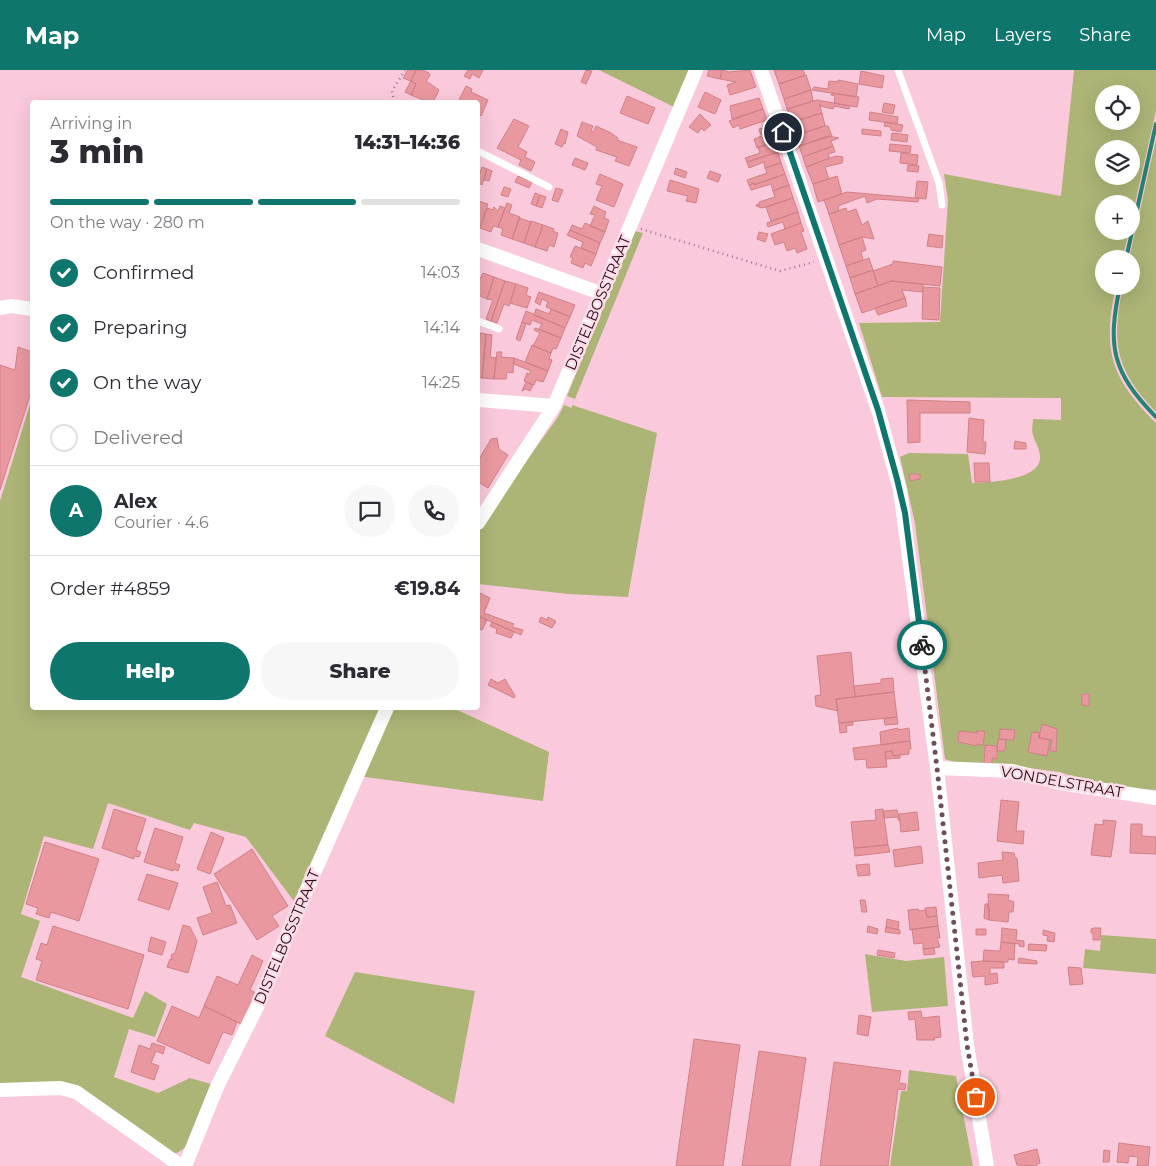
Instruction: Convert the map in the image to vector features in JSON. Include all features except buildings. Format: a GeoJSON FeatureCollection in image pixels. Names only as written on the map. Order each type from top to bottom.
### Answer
{"type":"FeatureCollection","features":[{"type":"Feature","properties":{"kind":"street","name":"DISTELBOSSTRAAT"},"geometry":{"type":"LineString","coordinates":[[480,520],[554,406],[603,294],[696,70]]}},
{"type":"Feature","properties":{"kind":"street"},"geometry":{"type":"LineString","coordinates":[[762,70],[878,410],[905,513],[937,768],[967,1045],[987,1166]]}},
{"type":"Feature","properties":{"kind":"street"},"geometry":{"type":"LineString","coordinates":[[480,253],[603,294]]}},
{"type":"Feature","properties":{"kind":"street"},"geometry":{"type":"LineString","coordinates":[[0,308],[11,306],[30,309]]}},
{"type":"Feature","properties":{"kind":"street"},"geometry":{"type":"LineString","coordinates":[[480,400],[554,406]]}},
{"type":"Feature","properties":{"kind":"street","name":"DISTELBOSSTRAAT"},"geometry":{"type":"LineString","coordinates":[[185,1166],[217,1087],[257,1008],[386,710]]}},
{"type":"Feature","properties":{"kind":"street","name":"VONDELSTRAAT"},"geometry":{"type":"LineString","coordinates":[[937,768],[1012,771],[1060,783],[1156,798]]}},
{"type":"Feature","properties":{"kind":"street"},"geometry":{"type":"LineString","coordinates":[[0,1090],[60,1088],[76,1092],[181,1166]]}},
{"type":"Feature","properties":{"kind":"lane"},"geometry":{"type":"LineString","coordinates":[[898,70],[940,183],[942,205]]}},
{"type":"Feature","properties":{"kind":"lane"},"geometry":{"type":"LineString","coordinates":[[480,152],[549,188]]}},
{"type":"Feature","properties":{"kind":"lane"},"geometry":{"type":"LineString","coordinates":[[480,322],[499,329]]}},
{"type":"Feature","properties":{"kind":"path"},"geometry":{"type":"LineString","coordinates":[[394,100],[392,91],[406,70]]}},
{"type":"Feature","properties":{"kind":"path"},"geometry":{"type":"LineString","coordinates":[[630,226],[780,271],[827,259]]}},
{"type":"Feature","properties":{"kind":"green space"},"geometry":{"type":"Polygon","coordinates":[[[599,70],[692,70],[676,108],[599,70]]]}},
{"type":"Feature","properties":{"kind":"green space"},"geometry":{"type":"Polygon","coordinates":[[[1074,70],[1156,70],[1156,111],[1140,181],[1140,140],[1095,140],[1095,185],[1139,185],[1137,195],[1095,195],[1095,240],[1127,240],[1124,250],[1095,250],[1095,295],[1114,295],[1110,328],[1110,345],[1114,361],[1119,376],[1128,391],[1140,407],[1156,423],[1156,790],[1099,786],[1060,772],[1005,765],[957,763],[945,759],[915,523],[900,457],[909,453],[968,454],[972,483],[1001,481],[1023,475],[1032,471],[1038,465],[1040,457],[1032,433],[1033,419],[1061,420],[1061,398],[882,397],[859,323],[940,322],[948,200],[944,174],[1061,196],[1074,70]]]}},
{"type":"Feature","properties":{"kind":"green space"},"geometry":{"type":"Polygon","coordinates":[[[1156,139],[1156,412],[1142,397],[1124,368],[1117,340],[1121,295],[1140,295],[1140,250],[1131,250],[1133,240],[1140,240],[1140,210],[1156,139]]]}},
{"type":"Feature","properties":{"kind":"green space"},"geometry":{"type":"Polygon","coordinates":[[[635,231],[643,233],[575,399],[567,396],[635,231]]]}},
{"type":"Feature","properties":{"kind":"green space"},"geometry":{"type":"Polygon","coordinates":[[[30,404],[30,710],[381,710],[296,904],[246,837],[194,823],[190,830],[108,803],[93,849],[44,836],[21,914],[40,921],[21,977],[133,1018],[145,991],[167,1004],[155,1037],[129,1029],[114,1077],[158,1093],[190,1078],[214,1085],[186,1147],[177,1153],[168,1154],[84,1091],[0,1086],[0,501],[30,404]]]}},
{"type":"Feature","properties":{"kind":"green space"},"geometry":{"type":"Polygon","coordinates":[[[564,405],[572,408],[572,405],[657,433],[628,597],[568,594],[480,584],[480,525],[558,417],[564,405]]]}},
{"type":"Feature","properties":{"kind":"green space"},"geometry":{"type":"Polygon","coordinates":[[[389,710],[457,710],[549,752],[543,801],[358,776],[389,710]]]}},
{"type":"Feature","properties":{"kind":"green space"},"geometry":{"type":"Polygon","coordinates":[[[1101,935],[1156,939],[1156,974],[1083,968],[1085,949],[1100,951],[1101,935]]]}},
{"type":"Feature","properties":{"kind":"green space"},"geometry":{"type":"Polygon","coordinates":[[[865,954],[906,961],[944,957],[948,1006],[872,1012],[865,954]]]}},
{"type":"Feature","properties":{"kind":"green space"},"geometry":{"type":"Polygon","coordinates":[[[355,972],[475,991],[454,1104],[325,1036],[355,972]]]}},
{"type":"Feature","properties":{"kind":"green space"},"geometry":{"type":"Polygon","coordinates":[[[909,1070],[956,1076],[973,1166],[890,1166],[901,1091],[907,1091],[909,1070]]]}},
{"type":"Feature","properties":{"kind":"waterway"},"geometry":{"type":"LineString","coordinates":[[1128,250],[1156,124]]}},
{"type":"Feature","properties":{"kind":"waterway"},"geometry":{"type":"LineString","coordinates":[[1118,295],[1114,326],[1117,358],[1130,386],[1156,417]]}},
{"type":"Feature","properties":{"kind":"way so far"},"geometry":{"type":"LineString","coordinates":[[922,645],[967,1045],[976,1097]]}},
{"type":"Feature","properties":{"kind":"route"},"geometry":{"type":"LineString","coordinates":[[783,132],[878,410],[900,490],[905,513],[922,645]]}}]}
